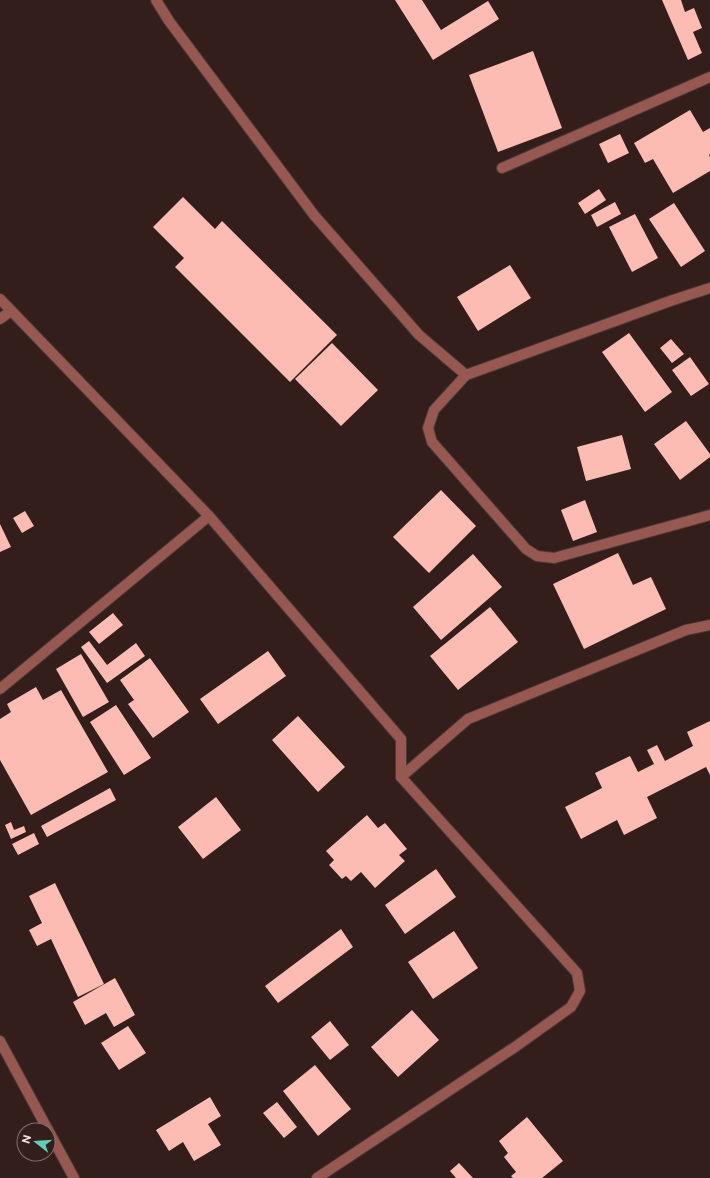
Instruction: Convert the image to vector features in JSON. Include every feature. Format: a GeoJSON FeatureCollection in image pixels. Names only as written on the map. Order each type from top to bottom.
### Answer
{"type":"FeatureCollection","features":[{"type":"Feature","properties":{"kind":"street"},"geometry":{"type":"LineString","coordinates":[[156,0],[169,21],[314,215],[419,335],[466,375]]}},
{"type":"Feature","properties":{"kind":"street"},"geometry":{"type":"LineString","coordinates":[[502,168],[710,77]]}},
{"type":"Feature","properties":{"kind":"street"},"geometry":{"type":"LineString","coordinates":[[710,288],[466,375],[434,410],[428,428],[432,442],[526,549],[537,556],[554,558],[710,515]]}},
{"type":"Feature","properties":{"kind":"street"},"geometry":{"type":"LineString","coordinates":[[0,299],[210,516],[401,739],[401,777],[577,973],[580,990],[571,1007],[516,1047],[317,1178]]}},
{"type":"Feature","properties":{"kind":"street"},"geometry":{"type":"LineString","coordinates":[[0,319],[11,311]]}},
{"type":"Feature","properties":{"kind":"street"},"geometry":{"type":"LineString","coordinates":[[0,689],[210,516]]}},
{"type":"Feature","properties":{"kind":"street"},"geometry":{"type":"LineString","coordinates":[[401,777],[468,719],[686,630],[710,625]]}},
{"type":"Feature","properties":{"kind":"street"},"geometry":{"type":"LineString","coordinates":[[0,1041],[44,1122]]}},
{"type":"Feature","properties":{"kind":"street"},"geometry":{"type":"LineString","coordinates":[[56,1145],[74,1178]]}},
{"type":"Feature","properties":{"kind":"building"},"geometry":{"type":"Polygon","coordinates":[[[395,0],[422,0],[441,30],[488,1],[499,19],[433,60],[395,0]]]}},
{"type":"Feature","properties":{"kind":"building"},"geometry":{"type":"Polygon","coordinates":[[[662,0],[681,0],[685,12],[694,8],[702,28],[693,32],[702,53],[688,60],[662,0]]]}},
{"type":"Feature","properties":{"kind":"building"},"geometry":{"type":"Polygon","coordinates":[[[533,51],[562,128],[498,152],[469,75],[533,51]]]}},
{"type":"Feature","properties":{"kind":"building"},"geometry":{"type":"Polygon","coordinates":[[[690,110],[703,132],[710,128],[710,171],[673,193],[653,159],[645,163],[634,143],[690,110]]]}},
{"type":"Feature","properties":{"kind":"building"},"geometry":{"type":"Polygon","coordinates":[[[620,134],[629,153],[608,163],[599,144],[620,134]]]}},
{"type":"Feature","properties":{"kind":"building"},"geometry":{"type":"Polygon","coordinates":[[[599,189],[606,200],[585,214],[578,203],[599,189]]]}},
{"type":"Feature","properties":{"kind":"building"},"geometry":{"type":"Polygon","coordinates":[[[183,197],[215,229],[222,221],[337,335],[290,382],[175,267],[184,258],[153,227],[183,197]]]}},
{"type":"Feature","properties":{"kind":"building"},"geometry":{"type":"Polygon","coordinates":[[[615,202],[621,214],[597,227],[591,215],[615,202]]]}},
{"type":"Feature","properties":{"kind":"building"},"geometry":{"type":"Polygon","coordinates":[[[674,203],[705,251],[681,267],[649,219],[674,203]]]}},
{"type":"Feature","properties":{"kind":"building"},"geometry":{"type":"Polygon","coordinates":[[[635,214],[658,258],[632,272],[609,227],[635,214]]]}},
{"type":"Feature","properties":{"kind":"building"},"geometry":{"type":"Polygon","coordinates":[[[510,265],[531,298],[478,331],[457,297],[510,265]]]}},
{"type":"Feature","properties":{"kind":"building"},"geometry":{"type":"Polygon","coordinates":[[[629,333],[672,392],[645,412],[602,352],[629,333]]]}},
{"type":"Feature","properties":{"kind":"building"},"geometry":{"type":"Polygon","coordinates":[[[671,339],[684,354],[672,363],[660,348],[671,339]]]}},
{"type":"Feature","properties":{"kind":"building"},"geometry":{"type":"Polygon","coordinates":[[[332,343],[378,390],[341,426],[295,379],[332,343]]]}},
{"type":"Feature","properties":{"kind":"building"},"geometry":{"type":"Polygon","coordinates":[[[690,357],[709,384],[691,396],[672,370],[690,357]]]}},
{"type":"Feature","properties":{"kind":"building"},"geometry":{"type":"Polygon","coordinates":[[[686,421],[710,454],[710,457],[680,480],[654,444],[686,421]]]}},
{"type":"Feature","properties":{"kind":"building"},"geometry":{"type":"Polygon","coordinates":[[[622,435],[631,469],[586,481],[577,447],[622,435]]]}},
{"type":"Feature","properties":{"kind":"building"},"geometry":{"type":"Polygon","coordinates":[[[441,490],[476,526],[429,573],[393,537],[441,490]]]}},
{"type":"Feature","properties":{"kind":"building"},"geometry":{"type":"Polygon","coordinates":[[[585,500],[597,532],[573,541],[561,510],[585,500]]]}},
{"type":"Feature","properties":{"kind":"building"},"geometry":{"type":"Polygon","coordinates":[[[25,511],[34,526],[22,533],[13,518],[25,511]]]}},
{"type":"Feature","properties":{"kind":"building"},"geometry":{"type":"Polygon","coordinates":[[[0,524],[11,547],[0,552],[0,524]]]}},
{"type":"Feature","properties":{"kind":"building"},"geometry":{"type":"Polygon","coordinates":[[[618,553],[633,585],[651,577],[666,609],[584,649],[553,584],[618,553]]]}},
{"type":"Feature","properties":{"kind":"building"},"geometry":{"type":"Polygon","coordinates":[[[473,554],[502,587],[441,640],[413,607],[473,554]]]}},
{"type":"Feature","properties":{"kind":"building"},"geometry":{"type":"Polygon","coordinates":[[[490,607],[518,642],[458,690],[430,656],[490,607]]]}},
{"type":"Feature","properties":{"kind":"building"},"geometry":{"type":"Polygon","coordinates":[[[113,613],[123,625],[99,644],[89,632],[113,613]]]}},
{"type":"Feature","properties":{"kind":"building"},"geometry":{"type":"Polygon","coordinates":[[[89,641],[107,665],[136,643],[145,656],[107,683],[81,647],[89,641]]]}},
{"type":"Feature","properties":{"kind":"building"},"geometry":{"type":"Polygon","coordinates":[[[268,651],[286,676],[218,724],[200,699],[268,651]]]}},
{"type":"Feature","properties":{"kind":"building"},"geometry":{"type":"Polygon","coordinates":[[[81,654],[109,702],[83,717],[56,669],[81,654]]]}},
{"type":"Feature","properties":{"kind":"building"},"geometry":{"type":"Polygon","coordinates":[[[150,658],[189,712],[153,738],[128,704],[134,700],[120,680],[150,658]]]}},
{"type":"Feature","properties":{"kind":"building"},"geometry":{"type":"Polygon","coordinates":[[[36,687],[43,700],[61,690],[108,772],[31,815],[0,760],[0,719],[11,712],[7,704],[36,687]]]}},
{"type":"Feature","properties":{"kind":"building"},"geometry":{"type":"Polygon","coordinates":[[[116,705],[151,758],[124,775],[90,722],[116,705]]]}},
{"type":"Feature","properties":{"kind":"building"},"geometry":{"type":"Polygon","coordinates":[[[298,716],[345,767],[318,792],[272,740],[298,716]]]}},
{"type":"Feature","properties":{"kind":"building"},"geometry":{"type":"Polygon","coordinates":[[[710,721],[710,775],[706,767],[647,797],[657,818],[624,835],[617,820],[581,839],[565,807],[602,788],[595,773],[630,756],[638,772],[654,764],[647,750],[657,745],[665,761],[693,746],[687,732],[710,721]]]}},
{"type":"Feature","properties":{"kind":"building"},"geometry":{"type":"Polygon","coordinates":[[[110,788],[116,800],[47,837],[41,826],[110,788]]]}},
{"type":"Feature","properties":{"kind":"building"},"geometry":{"type":"Polygon","coordinates":[[[216,797],[241,830],[203,859],[178,827],[216,797]]]}},
{"type":"Feature","properties":{"kind":"building"},"geometry":{"type":"Polygon","coordinates":[[[367,815],[378,828],[385,823],[407,849],[399,855],[405,861],[375,888],[361,872],[351,881],[346,876],[342,879],[329,865],[334,860],[326,851],[367,815]]]}},
{"type":"Feature","properties":{"kind":"building"},"geometry":{"type":"Polygon","coordinates":[[[11,822],[14,830],[24,826],[26,832],[11,839],[5,825],[11,822]]]}},
{"type":"Feature","properties":{"kind":"building"},"geometry":{"type":"Polygon","coordinates":[[[34,833],[39,844],[18,855],[12,844],[34,833]]]}},
{"type":"Feature","properties":{"kind":"building"},"geometry":{"type":"Polygon","coordinates":[[[436,869],[456,897],[405,934],[385,905],[436,869]]]}},
{"type":"Feature","properties":{"kind":"building"},"geometry":{"type":"Polygon","coordinates":[[[55,883],[104,984],[78,997],[51,939],[37,946],[29,930],[42,923],[29,896],[55,883]]]}},
{"type":"Feature","properties":{"kind":"building"},"geometry":{"type":"Polygon","coordinates":[[[341,929],[353,947],[278,1003],[265,986],[341,929]]]}},
{"type":"Feature","properties":{"kind":"building"},"geometry":{"type":"Polygon","coordinates":[[[454,931],[478,968],[433,999],[408,962],[454,931]]]}},
{"type":"Feature","properties":{"kind":"building"},"geometry":{"type":"Polygon","coordinates":[[[115,978],[135,1015],[114,1027],[106,1013],[85,1025],[73,1002],[115,978]]]}},
{"type":"Feature","properties":{"kind":"building"},"geometry":{"type":"Polygon","coordinates":[[[412,1010],[439,1040],[398,1077],[371,1047],[412,1010]]]}},
{"type":"Feature","properties":{"kind":"building"},"geometry":{"type":"Polygon","coordinates":[[[330,1021],[349,1045],[330,1060],[311,1037],[330,1021]]]}},
{"type":"Feature","properties":{"kind":"building"},"geometry":{"type":"Polygon","coordinates":[[[128,1026],[146,1053],[119,1070],[101,1043],[128,1026]]]}},
{"type":"Feature","properties":{"kind":"building"},"geometry":{"type":"Polygon","coordinates":[[[315,1065],[351,1109],[318,1136],[283,1091],[315,1065]]]}},
{"type":"Feature","properties":{"kind":"building"},"geometry":{"type":"Polygon","coordinates":[[[210,1097],[221,1116],[208,1124],[221,1145],[194,1161],[183,1142],[169,1151],[156,1130],[210,1097]]]}},
{"type":"Feature","properties":{"kind":"building"},"geometry":{"type":"Polygon","coordinates":[[[277,1102],[297,1127],[284,1138],[263,1113],[277,1102]]]}},
{"type":"Feature","properties":{"kind":"building"},"geometry":{"type":"Polygon","coordinates":[[[527,1117],[563,1161],[542,1178],[513,1178],[511,1176],[516,1172],[504,1157],[508,1153],[499,1141],[527,1117]]]}},
{"type":"Feature","properties":{"kind":"building"},"geometry":{"type":"Polygon","coordinates":[[[459,1163],[473,1178],[456,1178],[450,1171],[459,1163]]]}}]}
